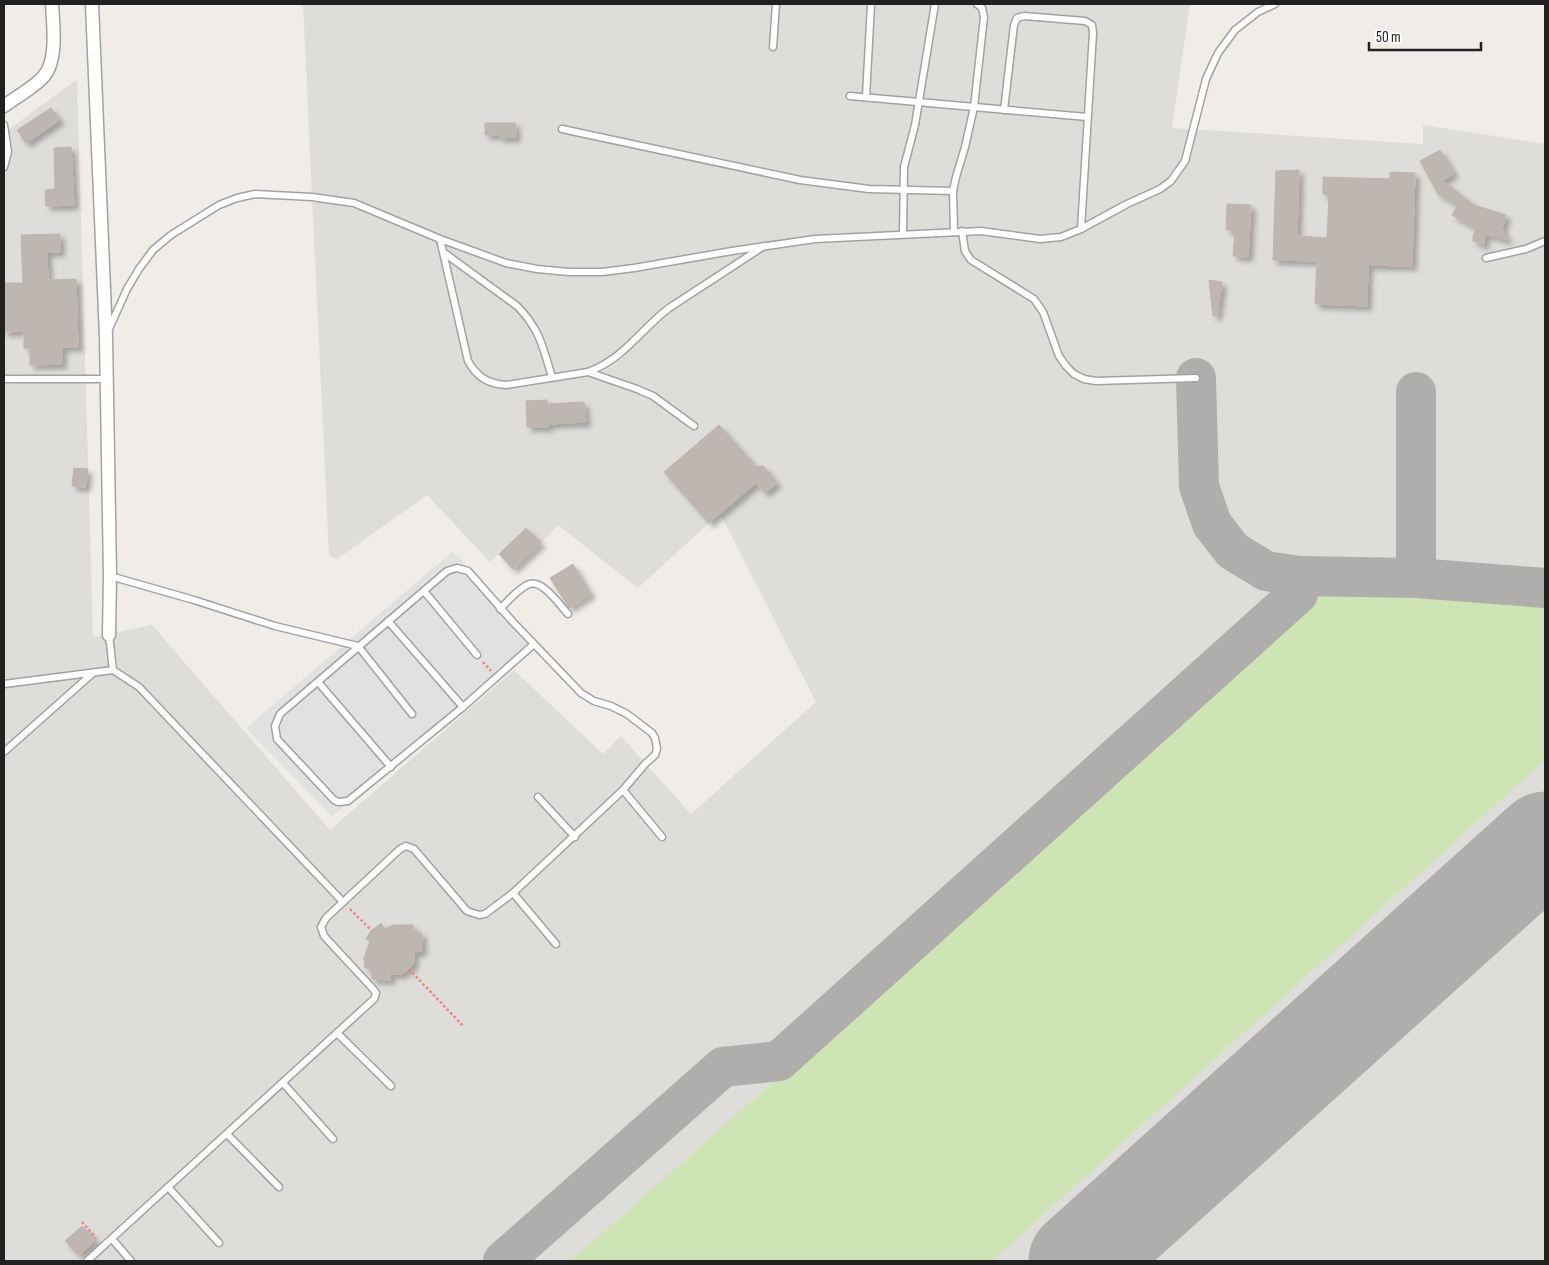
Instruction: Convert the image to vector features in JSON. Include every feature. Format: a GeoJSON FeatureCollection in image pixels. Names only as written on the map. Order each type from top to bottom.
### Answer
{"type":"FeatureCollection","features":[{"type":"Feature","properties":{"kind":"street"},"geometry":{"type":"LineString","coordinates":[[4,106],[44,77],[50,68],[53,40],[52,4]]}},
{"type":"Feature","properties":{"kind":"street"},"geometry":{"type":"LineString","coordinates":[[92,4],[106,337],[110,576],[109,635]]}},
{"type":"Feature","properties":{"kind":"lane"},"geometry":{"type":"LineString","coordinates":[[773,47],[776,4]]}},
{"type":"Feature","properties":{"kind":"lane"},"geometry":{"type":"LineString","coordinates":[[866,98],[871,4]]}},
{"type":"Feature","properties":{"kind":"lane"},"geometry":{"type":"LineString","coordinates":[[902,234],[906,156],[915,125],[935,4]]}},
{"type":"Feature","properties":{"kind":"lane"},"geometry":{"type":"LineString","coordinates":[[954,232],[954,191],[974,107],[984,17],[982,8],[977,4]]}},
{"type":"Feature","properties":{"kind":"lane"},"geometry":{"type":"LineString","coordinates":[[106,337],[127,289],[153,250],[171,235],[219,205],[255,194],[312,197],[354,203],[440,239],[506,263],[537,270],[570,272],[602,272],[634,268],[766,245],[815,239],[962,231],[1000,233],[1040,239],[1061,237],[1081,230],[1127,204],[1160,189],[1171,181],[1185,161],[1206,79],[1218,53],[1235,30],[1258,12],[1275,4]]}},
{"type":"Feature","properties":{"kind":"lane"},"geometry":{"type":"LineString","coordinates":[[1004,110],[1014,25],[1017,18],[1024,16],[1085,21],[1092,25],[1081,230]]}},
{"type":"Feature","properties":{"kind":"lane"},"geometry":{"type":"LineString","coordinates":[[850,96],[1087,118]]}},
{"type":"Feature","properties":{"kind":"lane"},"geometry":{"type":"LineString","coordinates":[[4,125],[8,152],[4,167]]}},
{"type":"Feature","properties":{"kind":"lane"},"geometry":{"type":"LineString","coordinates":[[562,130],[800,180],[869,189],[954,191]]}},
{"type":"Feature","properties":{"kind":"lane"},"geometry":{"type":"LineString","coordinates":[[962,231],[966,250],[971,260],[1027,294],[1039,304],[1060,356],[1074,374],[1096,382],[1196,378]]}},
{"type":"Feature","properties":{"kind":"lane"},"geometry":{"type":"LineString","coordinates":[[440,239],[468,361],[474,372],[483,379],[494,384],[506,385],[588,372],[613,361],[656,318],[669,308],[766,245]]}},
{"type":"Feature","properties":{"kind":"lane"},"geometry":{"type":"LineString","coordinates":[[1486,258],[1545,241]]}},
{"type":"Feature","properties":{"kind":"lane"},"geometry":{"type":"LineString","coordinates":[[443,252],[517,306],[526,315],[539,336],[552,377]]}},
{"type":"Feature","properties":{"kind":"lane"},"geometry":{"type":"LineString","coordinates":[[588,372],[637,388],[653,396],[694,426]]}},
{"type":"Feature","properties":{"kind":"lane"},"geometry":{"type":"LineString","coordinates":[[4,380],[106,379]]}},
{"type":"Feature","properties":{"kind":"lane"},"geometry":{"type":"LineString","coordinates":[[87,1261],[372,1002],[376,993],[322,932],[322,922],[400,848],[406,846],[414,849],[467,912],[485,914],[513,893],[623,790],[645,764],[656,755],[657,749],[652,732],[627,714],[594,701],[581,693],[534,644],[500,609],[468,571],[463,568],[447,571],[280,714],[275,726],[277,739],[334,800],[348,802],[463,707],[534,644]]}},
{"type":"Feature","properties":{"kind":"lane"},"geometry":{"type":"LineString","coordinates":[[110,576],[275,626],[358,646],[412,714]]}},
{"type":"Feature","properties":{"kind":"lane"},"geometry":{"type":"LineString","coordinates":[[500,609],[524,586],[533,583],[542,586],[568,614]]}},
{"type":"Feature","properties":{"kind":"lane"},"geometry":{"type":"LineString","coordinates":[[424,592],[477,655]]}},
{"type":"Feature","properties":{"kind":"lane"},"geometry":{"type":"LineString","coordinates":[[388,622],[463,707]]}},
{"type":"Feature","properties":{"kind":"lane"},"geometry":{"type":"LineString","coordinates":[[109,635],[113,670]]}},
{"type":"Feature","properties":{"kind":"lane"},"geometry":{"type":"LineString","coordinates":[[4,684],[113,670],[139,687],[343,902]]}},
{"type":"Feature","properties":{"kind":"lane"},"geometry":{"type":"LineString","coordinates":[[4,752],[93,673]]}},
{"type":"Feature","properties":{"kind":"lane"},"geometry":{"type":"LineString","coordinates":[[318,682],[391,767]]}},
{"type":"Feature","properties":{"kind":"lane"},"geometry":{"type":"LineString","coordinates":[[623,790],[662,837]]}},
{"type":"Feature","properties":{"kind":"lane"},"geometry":{"type":"LineString","coordinates":[[538,797],[574,837]]}},
{"type":"Feature","properties":{"kind":"lane"},"geometry":{"type":"LineString","coordinates":[[513,893],[556,944]]}},
{"type":"Feature","properties":{"kind":"lane"},"geometry":{"type":"LineString","coordinates":[[338,1033],[391,1086]]}},
{"type":"Feature","properties":{"kind":"lane"},"geometry":{"type":"LineString","coordinates":[[283,1083],[333,1139]]}},
{"type":"Feature","properties":{"kind":"lane"},"geometry":{"type":"LineString","coordinates":[[227,1134],[279,1187]]}},
{"type":"Feature","properties":{"kind":"lane"},"geometry":{"type":"LineString","coordinates":[[168,1187],[219,1243]]}},
{"type":"Feature","properties":{"kind":"lane"},"geometry":{"type":"LineString","coordinates":[[112,1239],[131,1261]]}},
{"type":"Feature","properties":{"kind":"path"},"geometry":{"type":"LineString","coordinates":[[477,655],[496,677]]}},
{"type":"Feature","properties":{"kind":"path"},"geometry":{"type":"LineString","coordinates":[[343,902],[372,931]]}},
{"type":"Feature","properties":{"kind":"path"},"geometry":{"type":"LineString","coordinates":[[409,969],[464,1027]]}},
{"type":"Feature","properties":{"kind":"path"},"geometry":{"type":"LineString","coordinates":[[82,1222],[104,1246]]}},
{"type":"Feature","properties":{"kind":"shaded area"},"geometry":{"type":"Polygon","coordinates":[[[303,4],[1190,4],[1172,128],[1423,144],[1423,125],[1545,144],[1545,1261],[4,1261],[4,133],[77,79],[93,637],[152,625],[330,830],[514,670],[603,754],[621,736],[691,814],[816,702],[722,517],[709,523],[638,588],[558,525],[541,543],[525,528],[490,562],[427,495],[337,559],[329,556],[303,4]]]}},
{"type":"Feature","properties":{"kind":"shaded area"},"geometry":{"type":"Polygon","coordinates":[[[453,551],[539,644],[332,817],[246,728],[453,551]]]}},
{"type":"Feature","properties":{"kind":"green space"},"geometry":{"type":"Polygon","coordinates":[[[1326,592],[1545,603],[1545,760],[992,1261],[571,1261],[782,1074],[781,1070],[917,946],[1148,742],[1246,652],[1310,604],[1320,594],[1326,592]]]}},
{"type":"Feature","properties":{"kind":"building"},"geometry":{"type":"Polygon","coordinates":[[[51,108],[60,120],[26,143],[17,130],[51,108]]]}},
{"type":"Feature","properties":{"kind":"building"},"geometry":{"type":"Polygon","coordinates":[[[485,123],[515,123],[516,137],[500,138],[500,135],[485,135],[485,123]]]}},
{"type":"Feature","properties":{"kind":"building"},"geometry":{"type":"Polygon","coordinates":[[[71,147],[74,205],[46,206],[45,190],[55,189],[54,148],[71,147]]]}},
{"type":"Feature","properties":{"kind":"building"},"geometry":{"type":"Polygon","coordinates":[[[1440,150],[1454,174],[1442,180],[1474,205],[1506,215],[1502,229],[1508,240],[1485,234],[1484,245],[1473,241],[1476,228],[1452,215],[1458,205],[1438,194],[1420,161],[1440,150]]]}},
{"type":"Feature","properties":{"kind":"building"},"geometry":{"type":"Polygon","coordinates":[[[1299,170],[1297,236],[1327,238],[1329,196],[1323,194],[1323,177],[1390,179],[1390,172],[1415,173],[1412,266],[1368,265],[1367,306],[1315,304],[1317,261],[1273,260],[1276,171],[1299,170]]]}},
{"type":"Feature","properties":{"kind":"building"},"geometry":{"type":"Polygon","coordinates":[[[1227,204],[1251,205],[1248,257],[1233,256],[1235,230],[1226,230],[1227,204]]]}},
{"type":"Feature","properties":{"kind":"building"},"geometry":{"type":"Polygon","coordinates":[[[60,234],[60,252],[47,252],[48,280],[76,279],[78,347],[62,347],[62,364],[30,365],[30,348],[24,348],[24,331],[4,332],[4,283],[23,283],[21,235],[60,234]]]}},
{"type":"Feature","properties":{"kind":"building"},"geometry":{"type":"Polygon","coordinates":[[[1209,280],[1222,282],[1217,316],[1213,316],[1209,280]]]}},
{"type":"Feature","properties":{"kind":"building"},"geometry":{"type":"Polygon","coordinates":[[[547,400],[547,404],[584,402],[586,422],[548,424],[548,427],[527,427],[526,401],[547,400]]]}},
{"type":"Feature","properties":{"kind":"building"},"geometry":{"type":"Polygon","coordinates":[[[719,425],[756,467],[763,466],[777,483],[765,493],[756,483],[709,523],[664,472],[719,425]]]}},
{"type":"Feature","properties":{"kind":"building"},"geometry":{"type":"Polygon","coordinates":[[[74,468],[88,469],[86,487],[72,486],[74,468]]]}},
{"type":"Feature","properties":{"kind":"building"},"geometry":{"type":"Polygon","coordinates":[[[526,528],[541,543],[513,569],[499,554],[526,528]]]}},
{"type":"Feature","properties":{"kind":"building"},"geometry":{"type":"Polygon","coordinates":[[[573,564],[591,594],[569,608],[550,578],[573,564]]]}},
{"type":"Feature","properties":{"kind":"building"},"geometry":{"type":"Polygon","coordinates":[[[381,923],[385,929],[393,925],[413,925],[413,933],[422,933],[422,951],[414,952],[414,962],[409,969],[401,974],[390,974],[390,980],[372,979],[372,968],[365,968],[364,958],[370,941],[366,939],[370,932],[381,923]]]}},
{"type":"Feature","properties":{"kind":"building"},"geometry":{"type":"Polygon","coordinates":[[[82,1226],[96,1240],[79,1255],[65,1241],[82,1226]]]}},
{"type":"Feature","properties":{"kind":"taxiway"},"geometry":{"type":"LineString","coordinates":[[503,1261],[723,1067],[779,1061],[1298,594],[1299,576],[1266,571],[1233,551],[1212,524],[1199,486],[1196,378]]}},
{"type":"Feature","properties":{"kind":"taxiway"},"geometry":{"type":"LineString","coordinates":[[1299,576],[1416,578],[1416,392]]}},
{"type":"Feature","properties":{"kind":"taxiway"},"geometry":{"type":"LineString","coordinates":[[1416,578],[1545,588]]}},
{"type":"Feature","properties":{"kind":"runway"},"geometry":{"type":"LineString","coordinates":[[1079,1261],[1545,842]]}}]}
